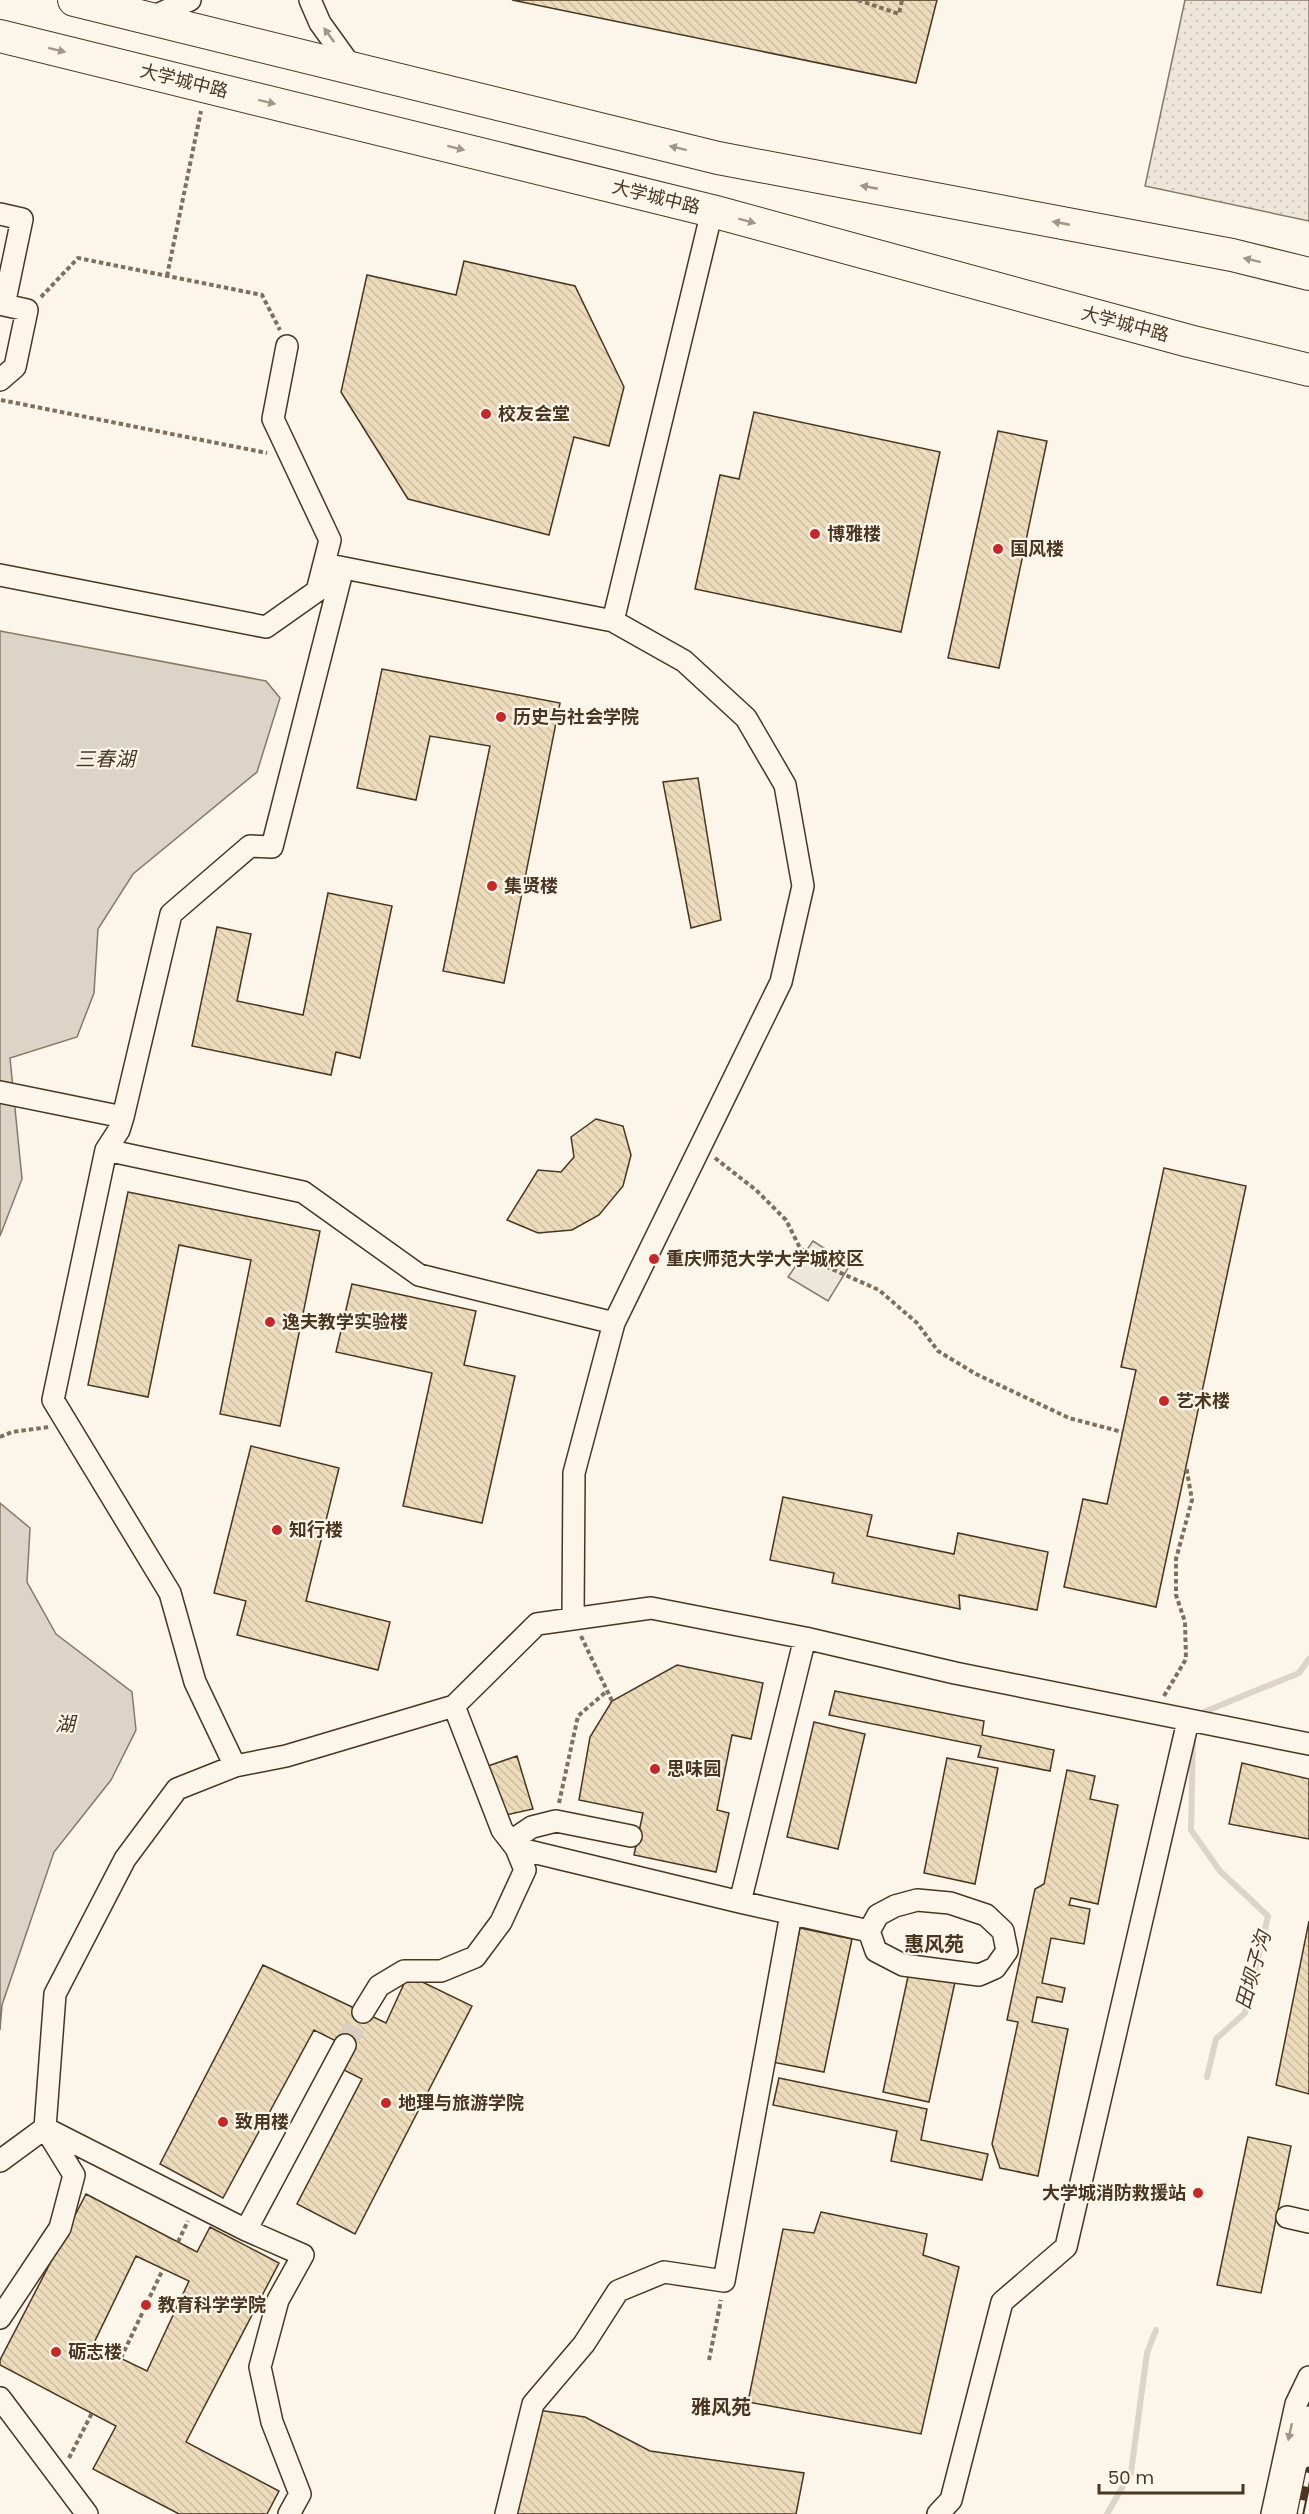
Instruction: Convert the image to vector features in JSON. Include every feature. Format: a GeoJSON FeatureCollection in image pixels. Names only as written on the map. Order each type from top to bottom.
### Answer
{"type":"FeatureCollection","features":[{"type":"Feature","properties":{"kind":"highway"},"geometry":{"type":"LineString","coordinates":[[74,0],[718,158],[1232,255],[1309,274]]}},
{"type":"Feature","properties":{"kind":"highway","name":"大学城中路"},"geometry":{"type":"LineString","coordinates":[[0,36],[712,211],[1189,341],[1309,370]]}},
{"type":"Feature","properties":{"kind":"main road"},"geometry":{"type":"LineString","coordinates":[[1289,2514],[1309,2420]]}},
{"type":"Feature","properties":{"kind":"street"},"geometry":{"type":"LineString","coordinates":[[148,19],[190,0]]}},
{"type":"Feature","properties":{"kind":"street"},"geometry":{"type":"LineString","coordinates":[[310,0],[320,23],[353,69]]}},
{"type":"Feature","properties":{"kind":"street"},"geometry":{"type":"LineString","coordinates":[[613,621],[712,211]]}},
{"type":"Feature","properties":{"kind":"street"},"geometry":{"type":"LineString","coordinates":[[0,214],[22,219],[4,305],[27,310],[15,367],[0,380]]}},
{"type":"Feature","properties":{"kind":"street"},"geometry":{"type":"LineString","coordinates":[[235,1766],[195,1682],[170,1593],[53,1400],[106,1150],[119,1130],[123,1117],[171,914],[250,846],[272,847],[333,566],[330,540],[273,419],[287,346]]}},
{"type":"Feature","properties":{"kind":"street"},"geometry":{"type":"LineString","coordinates":[[333,566],[613,621],[684,661],[746,718],[785,785],[803,886],[781,982],[614,1323],[574,1473],[573,1619]]}},
{"type":"Feature","properties":{"kind":"street"},"geometry":{"type":"LineString","coordinates":[[0,575],[266,627],[317,591],[333,566]]}},
{"type":"Feature","properties":{"kind":"street"},"geometry":{"type":"LineString","coordinates":[[0,1092],[123,1117]]}},
{"type":"Feature","properties":{"kind":"street"},"geometry":{"type":"LineString","coordinates":[[106,1150],[303,1192],[419,1275],[614,1323]]}},
{"type":"Feature","properties":{"kind":"street"},"geometry":{"type":"LineString","coordinates":[[4,2303],[60,2228],[74,2175],[45,2128],[55,1994],[125,1859],[177,1789],[235,1766],[286,1756],[454,1706],[537,1624],[651,1608],[805,1638],[955,1673],[1309,1744]]}},
{"type":"Feature","properties":{"kind":"street"},"geometry":{"type":"LineString","coordinates":[[740,1902],[805,1638]]}},
{"type":"Feature","properties":{"kind":"street"},"geometry":{"type":"LineString","coordinates":[[363,2012],[379,1986],[404,1971],[441,1971],[475,1957],[501,1922],[525,1870],[514,1844],[502,1830],[454,1706]]}},
{"type":"Feature","properties":{"kind":"street"},"geometry":{"type":"LineString","coordinates":[[938,2514],[951,2500],[1002,2302],[1066,2247],[1188,1721]]}},
{"type":"Feature","properties":{"kind":"street"},"geometry":{"type":"LineString","coordinates":[[514,1844],[532,1827],[556,1821],[632,1836]]}},
{"type":"Feature","properties":{"kind":"street"},"geometry":{"type":"LineString","coordinates":[[514,1844],[740,1902],[869,1931]]}},
{"type":"Feature","properties":{"kind":"street"},"geometry":{"type":"LineString","coordinates":[[917,1900],[950,1904],[986,1914],[1003,1931],[1007,1951],[995,1968],[979,1975],[903,1965],[876,1951],[869,1931],[878,1915],[895,1906],[917,1900]]}},
{"type":"Feature","properties":{"kind":"street"},"geometry":{"type":"LineString","coordinates":[[506,2514],[533,2404],[584,2344],[618,2291],[664,2272],[724,2281],[789,1925]]}},
{"type":"Feature","properties":{"kind":"street"},"geometry":{"type":"LineString","coordinates":[[246,2230],[345,2045]]}},
{"type":"Feature","properties":{"kind":"street"},"geometry":{"type":"LineString","coordinates":[[0,2161],[45,2128]]}},
{"type":"Feature","properties":{"kind":"street"},"geometry":{"type":"LineString","coordinates":[[45,2128],[246,2230],[303,2255],[278,2300],[260,2367],[272,2422],[300,2494],[289,2514]]}},
{"type":"Feature","properties":{"kind":"street"},"geometry":{"type":"LineString","coordinates":[[1287,2217],[1309,2222]]}},
{"type":"Feature","properties":{"kind":"street"},"geometry":{"type":"LineString","coordinates":[[1272,2514],[1296,2404],[1309,2377]]}},
{"type":"Feature","properties":{"kind":"street"},"geometry":{"type":"LineString","coordinates":[[0,2398],[87,2514]]}},
{"type":"Feature","properties":{"kind":"path"},"geometry":{"type":"LineString","coordinates":[[858,0],[899,14],[902,0]]}},
{"type":"Feature","properties":{"kind":"path"},"geometry":{"type":"LineString","coordinates":[[168,276],[206,87]]}},
{"type":"Feature","properties":{"kind":"path"},"geometry":{"type":"LineString","coordinates":[[27,310],[78,258],[262,295],[287,346]]}},
{"type":"Feature","properties":{"kind":"path"},"geometry":{"type":"LineString","coordinates":[[0,400],[291,458]]}},
{"type":"Feature","properties":{"kind":"path"},"geometry":{"type":"LineString","coordinates":[[709,1128],[715,1158],[756,1190],[786,1220],[800,1248],[825,1266],[879,1290],[917,1323],[938,1351],[976,1374],[1069,1418],[1122,1432]]}},
{"type":"Feature","properties":{"kind":"path"},"geometry":{"type":"LineString","coordinates":[[0,1437],[12,1432],[68,1425]]}},
{"type":"Feature","properties":{"kind":"path"},"geometry":{"type":"LineString","coordinates":[[1151,1713],[1170,1688],[1186,1659],[1185,1622],[1176,1596],[1176,1559],[1192,1500],[1186,1466]]}},
{"type":"Feature","properties":{"kind":"path"},"geometry":{"type":"LineString","coordinates":[[573,1619],[612,1701]]}},
{"type":"Feature","properties":{"kind":"path"},"geometry":{"type":"LineString","coordinates":[[556,1821],[578,1716],[607,1692]]}},
{"type":"Feature","properties":{"kind":"path"},"geometry":{"type":"LineString","coordinates":[[121,2358],[163,2269]]}},
{"type":"Feature","properties":{"kind":"path"},"geometry":{"type":"LineString","coordinates":[[709,2360],[724,2281]]}},
{"type":"Feature","properties":{"kind":"path"},"geometry":{"type":"LineString","coordinates":[[59,2477],[92,2413]]}},
{"type":"Feature","properties":{"kind":"shaded area"},"geometry":{"type":"Polygon","coordinates":[[[1185,0],[1309,0],[1309,221],[1145,186],[1185,0]]]}},
{"type":"Feature","properties":{"kind":"shaded area"},"geometry":{"type":"Polygon","coordinates":[[[813,1241],[850,1265],[828,1301],[788,1277],[813,1241]]]}},
{"type":"Feature","properties":{"kind":"water","name":"三春湖"},"geometry":{"type":"Polygon","coordinates":[[[0,631],[266,681],[280,698],[257,772],[133,874],[98,929],[94,993],[77,1037],[10,1058],[22,1179],[0,1236],[0,631]]]}},
{"type":"Feature","properties":{"kind":"water","name":"湖"},"geometry":{"type":"Polygon","coordinates":[[[0,1503],[30,1528],[27,1582],[56,1634],[132,1692],[136,1730],[111,1780],[54,1852],[2,2005],[0,2030],[0,1503]]]}},
{"type":"Feature","properties":{"kind":"building"},"geometry":{"type":"Polygon","coordinates":[[[512,0],[937,0],[916,83],[512,0]]]}},
{"type":"Feature","properties":{"kind":"building","name":"校友会堂"},"geometry":{"type":"Polygon","coordinates":[[[464,261],[575,286],[624,387],[609,446],[574,437],[549,535],[408,499],[341,392],[367,275],[456,295],[464,261]]]}},
{"type":"Feature","properties":{"kind":"building","name":"博雅楼"},"geometry":{"type":"Polygon","coordinates":[[[754,412],[940,452],[901,632],[695,589],[720,475],[739,479],[754,412]]]}},
{"type":"Feature","properties":{"kind":"building","name":"国风楼"},"geometry":{"type":"Polygon","coordinates":[[[998,431],[1047,441],[999,668],[948,658],[998,431]]]}},
{"type":"Feature","properties":{"kind":"building","name":"集贤楼"},"geometry":{"type":"Polygon","coordinates":[[[382,669],[560,703],[504,983],[443,971],[490,746],[430,736],[416,800],[357,788],[382,669]]]}},
{"type":"Feature","properties":{"kind":"building"},"geometry":{"type":"Polygon","coordinates":[[[698,778],[721,920],[691,928],[663,782],[698,778]]]}},
{"type":"Feature","properties":{"kind":"building"},"geometry":{"type":"Polygon","coordinates":[[[328,893],[392,906],[360,1058],[336,1052],[331,1075],[192,1046],[217,927],[251,934],[237,1001],[303,1015],[328,893]]]}},
{"type":"Feature","properties":{"kind":"building"},"geometry":{"type":"Polygon","coordinates":[[[596,1119],[623,1126],[631,1155],[623,1186],[599,1215],[572,1230],[538,1233],[507,1220],[538,1170],[561,1172],[574,1157],[571,1137],[596,1119]]]}},
{"type":"Feature","properties":{"kind":"building","name":"艺术楼"},"geometry":{"type":"Polygon","coordinates":[[[1164,1168],[1246,1186],[1156,1607],[1064,1587],[1083,1499],[1107,1504],[1136,1370],[1121,1367],[1164,1168]]]}},
{"type":"Feature","properties":{"kind":"building","name":"逸夫教学实验楼"},"geometry":{"type":"Polygon","coordinates":[[[128,1192],[320,1231],[280,1426],[220,1414],[251,1260],[179,1245],[148,1397],[88,1385],[128,1192]]]}},
{"type":"Feature","properties":{"kind":"building"},"geometry":{"type":"Polygon","coordinates":[[[352,1284],[476,1311],[464,1365],[515,1376],[482,1523],[403,1506],[432,1373],[336,1352],[352,1284]]]}},
{"type":"Feature","properties":{"kind":"building","name":"知行楼"},"geometry":{"type":"Polygon","coordinates":[[[251,1446],[339,1468],[306,1601],[390,1622],[378,1670],[237,1635],[246,1601],[214,1593],[251,1446]]]}},
{"type":"Feature","properties":{"kind":"building"},"geometry":{"type":"Polygon","coordinates":[[[783,1497],[872,1515],[867,1536],[954,1554],[958,1533],[1048,1552],[1037,1610],[959,1595],[960,1609],[832,1583],[834,1573],[770,1560],[783,1497]]]}},
{"type":"Feature","properties":{"kind":"building","name":"思味园"},"geometry":{"type":"Polygon","coordinates":[[[677,1665],[763,1683],[751,1739],[732,1735],[717,1810],[729,1813],[716,1872],[634,1855],[643,1813],[579,1800],[590,1737],[612,1701],[677,1665]]]}},
{"type":"Feature","properties":{"kind":"building"},"geometry":{"type":"Polygon","coordinates":[[[835,1691],[984,1721],[982,1735],[1054,1750],[1050,1771],[978,1757],[981,1746],[829,1715],[835,1691]]]}},
{"type":"Feature","properties":{"kind":"building"},"geometry":{"type":"Polygon","coordinates":[[[814,1722],[865,1734],[838,1849],[787,1837],[814,1722]]]}},
{"type":"Feature","properties":{"kind":"building"},"geometry":{"type":"Polygon","coordinates":[[[517,1756],[533,1809],[506,1815],[488,1766],[517,1756]]]}},
{"type":"Feature","properties":{"kind":"building"},"geometry":{"type":"Polygon","coordinates":[[[947,1758],[998,1768],[975,1884],[924,1873],[947,1758]]]}},
{"type":"Feature","properties":{"kind":"building"},"geometry":{"type":"Polygon","coordinates":[[[1242,1763],[1309,1779],[1309,1839],[1229,1824],[1242,1763]]]}},
{"type":"Feature","properties":{"kind":"building"},"geometry":{"type":"Polygon","coordinates":[[[1067,1770],[1095,1776],[1090,1799],[1118,1805],[1098,1904],[1071,1898],[1069,1905],[1090,1909],[1084,1944],[1051,1938],[1042,1983],[1065,1988],[1062,2002],[1037,1997],[1032,2022],[1068,2029],[1038,2176],[1000,2168],[992,2144],[1018,2022],[1007,2020],[1035,1889],[1044,1884],[1067,1770]]]}},
{"type":"Feature","properties":{"kind":"building"},"geometry":{"type":"Polygon","coordinates":[[[1309,1921],[1309,2094],[1276,2085],[1309,1921]]]}},
{"type":"Feature","properties":{"kind":"building"},"geometry":{"type":"Polygon","coordinates":[[[800,1928],[852,1939],[824,2072],[772,2062],[800,1928]]]}},
{"type":"Feature","properties":{"kind":"building","name":"致用楼"},"geometry":{"type":"Polygon","coordinates":[[[263,1965],[386,2023],[408,1975],[472,2006],[355,2234],[297,2204],[362,2079],[342,2069],[352,2049],[314,2030],[223,2198],[160,2164],[263,1965]]]}},
{"type":"Feature","properties":{"kind":"building"},"geometry":{"type":"Polygon","coordinates":[[[909,1972],[955,1982],[929,2102],[883,2092],[909,1972]]]}},
{"type":"Feature","properties":{"kind":"building"},"geometry":{"type":"Polygon","coordinates":[[[779,2078],[927,2109],[921,2140],[988,2154],[982,2180],[891,2161],[897,2131],[773,2105],[779,2078]]]}},
{"type":"Feature","properties":{"kind":"building"},"geometry":{"type":"Polygon","coordinates":[[[1248,2137],[1291,2146],[1261,2293],[1217,2285],[1248,2137]]]}},
{"type":"Feature","properties":{"kind":"building","name":"砺志楼"},"geometry":{"type":"Polygon","coordinates":[[[86,2194],[197,2252],[210,2227],[279,2263],[186,2442],[279,2491],[267,2514],[179,2514],[93,2469],[116,2426],[0,2365],[0,2360],[86,2194]],[[136,2256],[93,2345],[147,2371],[189,2281],[136,2256]]]}},
{"type":"Feature","properties":{"kind":"building"},"geometry":{"type":"Polygon","coordinates":[[[821,2212],[927,2234],[923,2255],[959,2267],[921,2434],[748,2402],[783,2229],[814,2233],[821,2212]]]}},
{"type":"Feature","properties":{"kind":"building"},"geometry":{"type":"Polygon","coordinates":[[[538,2410],[585,2417],[650,2451],[804,2473],[796,2514],[515,2514],[538,2410]]]}},
{"type":"Feature","properties":{"kind":"waterway","name":"田坝子沟"},"geometry":{"type":"LineString","coordinates":[[1199,1714],[1299,1673],[1309,1659]]}},
{"type":"Feature","properties":{"kind":"waterway","name":"田坝子沟"},"geometry":{"type":"LineString","coordinates":[[1193,1738],[1191,1830],[1220,1871],[1268,1916],[1245,2013],[1216,2039],[1207,2077]]}},
{"type":"Feature","properties":{"kind":"waterway","name":"田坝子沟"},"geometry":{"type":"LineString","coordinates":[[1107,2514],[1131,2472],[1147,2353],[1156,2330]]}},
{"type":"Feature","properties":{"kind":"tunnel"},"geometry":{"type":"LineString","coordinates":[[345,2045],[363,2012]]}},
{"type":"Feature","properties":{"kind":"railway"},"geometry":{"type":"LineString","coordinates":[[1300,2514],[1309,2470]]}},
{"type":"Feature","properties":{"kind":"place","name":"校友会堂"},"geometry":{"type":"Point","coordinates":[486,414]}},
{"type":"Feature","properties":{"kind":"place","name":"博雅楼"},"geometry":{"type":"Point","coordinates":[815,534]}},
{"type":"Feature","properties":{"kind":"place","name":"国风楼"},"geometry":{"type":"Point","coordinates":[998,549]}},
{"type":"Feature","properties":{"kind":"place","name":"历史与社会学院"},"geometry":{"type":"Point","coordinates":[501,717]}},
{"type":"Feature","properties":{"kind":"place","name":"集贤楼"},"geometry":{"type":"Point","coordinates":[492,886]}},
{"type":"Feature","properties":{"kind":"place","name":"重庆师范大学大学城校区"},"geometry":{"type":"Point","coordinates":[654,1259]}},
{"type":"Feature","properties":{"kind":"place","name":"逸夫教学实验楼"},"geometry":{"type":"Point","coordinates":[270,1322]}},
{"type":"Feature","properties":{"kind":"place","name":"艺术楼"},"geometry":{"type":"Point","coordinates":[1164,1401]}},
{"type":"Feature","properties":{"kind":"place","name":"知行楼"},"geometry":{"type":"Point","coordinates":[277,1530]}},
{"type":"Feature","properties":{"kind":"place","name":"思味园"},"geometry":{"type":"Point","coordinates":[655,1769]}},
{"type":"Feature","properties":{"kind":"place","name":"地理与旅游学院"},"geometry":{"type":"Point","coordinates":[386,2103]}},
{"type":"Feature","properties":{"kind":"place","name":"致用楼"},"geometry":{"type":"Point","coordinates":[223,2122]}},
{"type":"Feature","properties":{"kind":"place","name":"大学城消防救援站"},"geometry":{"type":"Point","coordinates":[1198,2193]}},
{"type":"Feature","properties":{"kind":"place","name":"教育科学学院"},"geometry":{"type":"Point","coordinates":[146,2305]}},
{"type":"Feature","properties":{"kind":"place","name":"砺志楼"},"geometry":{"type":"Point","coordinates":[56,2352]}},
{"type":"Feature","properties":{"kind":"district","name":"惠风苑"},"geometry":{"type":"Point","coordinates":[934,1944]}},
{"type":"Feature","properties":{"kind":"district","name":"雅风苑"},"geometry":{"type":"Point","coordinates":[721,2407]}}]}
